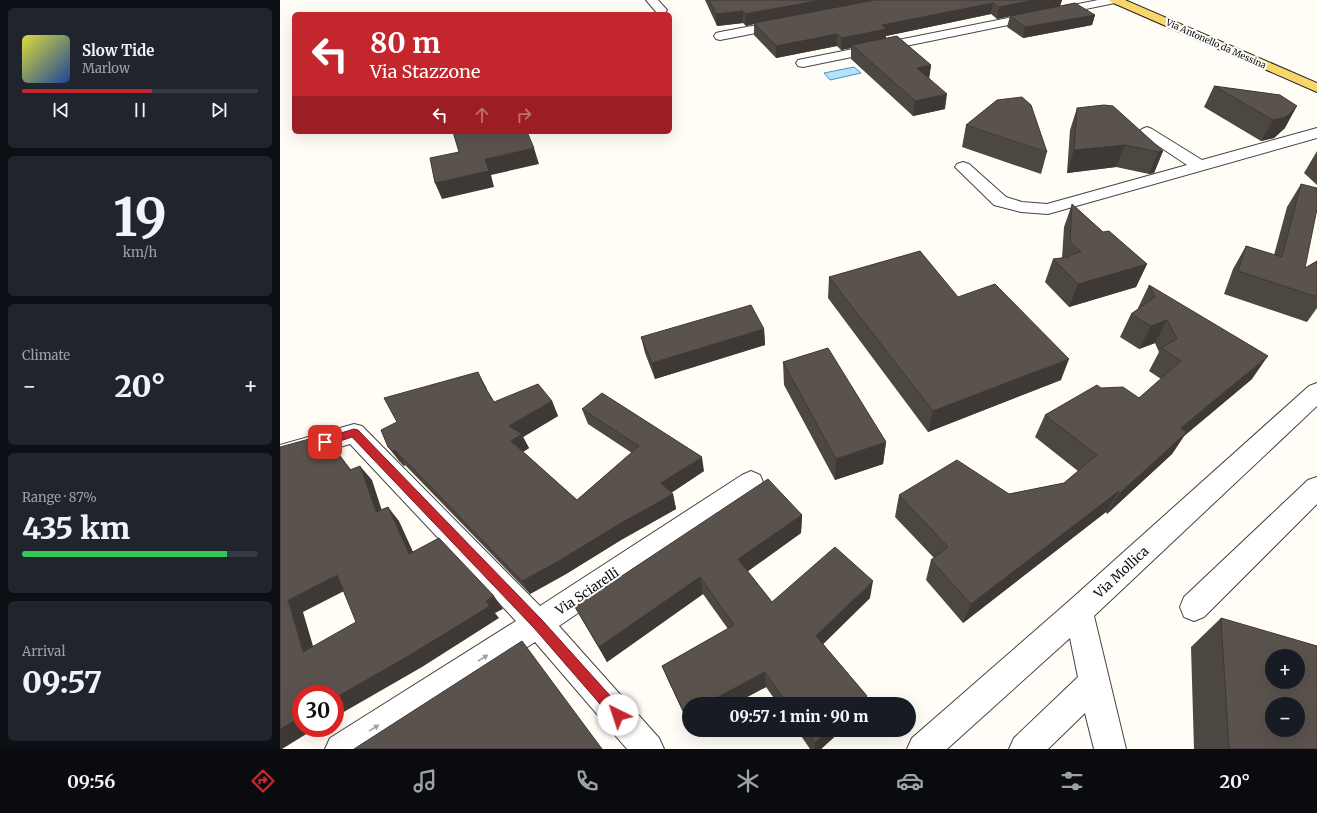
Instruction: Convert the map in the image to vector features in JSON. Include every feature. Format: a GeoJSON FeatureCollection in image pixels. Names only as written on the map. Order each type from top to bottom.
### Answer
{"type":"FeatureCollection","features":[{"type":"Feature","properties":{"kind":"main road","name":"Via Antonello da Messina"},"geometry":{"type":"LineString","coordinates":[[1115,0],[1317,88]]}},
{"type":"Feature","properties":{"kind":"street"},"geometry":{"type":"LineString","coordinates":[[652,0],[661,10]]}},
{"type":"Feature","properties":{"kind":"street"},"geometry":{"type":"LineString","coordinates":[[803,62],[1115,0]]}},
{"type":"Feature","properties":{"kind":"street"},"geometry":{"type":"LineString","coordinates":[[720,36],[796,22]]}},
{"type":"Feature","properties":{"kind":"street"},"geometry":{"type":"LineString","coordinates":[[1147,132],[1200,166]]}},
{"type":"Feature","properties":{"kind":"street"},"geometry":{"type":"LineString","coordinates":[[963,167],[1000,201],[1021,207],[1048,209],[1317,133]]}},
{"type":"Feature","properties":{"kind":"street","name":"Via Mollica"},"geometry":{"type":"LineString","coordinates":[[923,749],[1079,611],[1317,392]]}},
{"type":"Feature","properties":{"kind":"street"},"geometry":{"type":"LineString","coordinates":[[280,455],[354,433],[538,624],[648,749]]}},
{"type":"Feature","properties":{"kind":"street","name":"Via Sciarelli"},"geometry":{"type":"LineString","coordinates":[[341,749],[538,624],[752,482]]}},
{"type":"Feature","properties":{"kind":"street"},"geometry":{"type":"LineString","coordinates":[[1194,607],[1317,488]]}},
{"type":"Feature","properties":{"kind":"street"},"geometry":{"type":"LineString","coordinates":[[1079,611],[1110,749]]}},
{"type":"Feature","properties":{"kind":"street"},"geometry":{"type":"LineString","coordinates":[[1025,749],[1094,683]]}},
{"type":"Feature","properties":{"kind":"water"},"geometry":{"type":"Polygon","coordinates":[[[854,67],[861,73],[830,80],[824,73],[854,67]]]}},
{"type":"Feature","properties":{"kind":"building"},"geometry":{"type":"Polygon","coordinates":[[[709,0],[822,0],[745,14],[743,11],[716,14],[709,0]]]}},
{"type":"Feature","properties":{"kind":"building"},"geometry":{"type":"Polygon","coordinates":[[[875,0],[1035,0],[999,7],[993,3],[882,25],[886,29],[842,38],[837,34],[776,46],[754,23],[875,0]]]}},
{"type":"Feature","properties":{"kind":"building"},"geometry":{"type":"Polygon","coordinates":[[[1075,3],[1095,15],[1025,27],[1010,16],[1075,3]]]}},
{"type":"Feature","properties":{"kind":"building"},"geometry":{"type":"Polygon","coordinates":[[[897,36],[931,65],[917,68],[947,94],[915,101],[852,45],[897,36]]]}},
{"type":"Feature","properties":{"kind":"building"},"geometry":{"type":"Polygon","coordinates":[[[1214,86],[1280,95],[1297,106],[1286,117],[1273,120],[1214,86]]]}},
{"type":"Feature","properties":{"kind":"building"},"geometry":{"type":"Polygon","coordinates":[[[1022,97],[1031,105],[1047,152],[966,125],[997,100],[1022,97]]]}},
{"type":"Feature","properties":{"kind":"building"},"geometry":{"type":"Polygon","coordinates":[[[1104,105],[1113,106],[1163,151],[1158,152],[1125,145],[1074,150],[1077,108],[1104,105]]]}},
{"type":"Feature","properties":{"kind":"building"},"geometry":{"type":"Polygon","coordinates":[[[454,134],[528,134],[534,148],[485,159],[489,171],[435,183],[430,158],[459,152],[454,134]]]}},
{"type":"Feature","properties":{"kind":"building"},"geometry":{"type":"Polygon","coordinates":[[[1301,184],[1317,188],[1317,209],[1305,268],[1317,261],[1317,297],[1238,271],[1246,246],[1282,257],[1301,184]]]}},
{"type":"Feature","properties":{"kind":"building"},"geometry":{"type":"Polygon","coordinates":[[[1072,204],[1103,232],[1109,231],[1147,264],[1078,284],[1053,259],[1069,257],[1069,255],[1081,252],[1070,242],[1072,204]]]}},
{"type":"Feature","properties":{"kind":"building"},"geometry":{"type":"Polygon","coordinates":[[[920,251],[958,297],[995,284],[1069,359],[933,411],[829,277],[920,251]]]}},
{"type":"Feature","properties":{"kind":"building"},"geometry":{"type":"Polygon","coordinates":[[[1149,285],[1268,356],[1181,428],[1187,432],[1120,493],[1119,491],[971,604],[931,560],[948,547],[899,495],[957,460],[1009,494],[1064,483],[1097,455],[1045,415],[1097,385],[1101,388],[1123,387],[1139,398],[1181,361],[1161,348],[1177,339],[1167,320],[1151,326],[1131,314],[1155,297],[1149,285]]]}},
{"type":"Feature","properties":{"kind":"building"},"geometry":{"type":"Polygon","coordinates":[[[751,305],[764,329],[652,363],[641,337],[751,305]]]}},
{"type":"Feature","properties":{"kind":"building"},"geometry":{"type":"Polygon","coordinates":[[[828,348],[886,442],[836,459],[783,362],[828,348]]]}},
{"type":"Feature","properties":{"kind":"building"},"geometry":{"type":"Polygon","coordinates":[[[478,372],[494,402],[538,384],[552,401],[509,426],[522,434],[511,441],[577,500],[639,446],[582,409],[602,393],[702,457],[661,483],[673,494],[522,581],[395,450],[393,451],[388,447],[381,430],[397,422],[384,398],[478,372]]]}},
{"type":"Feature","properties":{"kind":"building"},"geometry":{"type":"Polygon","coordinates":[[[324,435],[350,470],[360,466],[376,512],[388,507],[409,554],[439,538],[494,596],[486,601],[490,606],[410,655],[344,693],[344,685],[292,685],[292,722],[280,729],[280,447],[324,435]],[[337,575],[288,600],[303,652],[356,622],[337,575]]]}},
{"type":"Feature","properties":{"kind":"building"},"geometry":{"type":"Polygon","coordinates":[[[768,479],[802,515],[738,559],[772,602],[835,547],[873,581],[816,636],[867,696],[782,697],[765,672],[718,697],[682,697],[682,709],[662,666],[734,625],[700,577],[599,647],[575,607],[768,479]]]}},
{"type":"Feature","properties":{"kind":"building"},"geometry":{"type":"Polygon","coordinates":[[[1221,618],[1317,646],[1317,749],[1229,749],[1221,618]]]}},
{"type":"Feature","properties":{"kind":"building"},"geometry":{"type":"Polygon","coordinates":[[[522,641],[602,749],[354,749],[522,641]]]}},
{"type":"Feature","properties":{"kind":"building"},"geometry":{"type":"Polygon","coordinates":[[[811,737],[821,737],[815,743],[811,737]]]}},
{"type":"Feature","properties":{"kind":"route"},"geometry":{"type":"LineString","coordinates":[[325,442],[354,433],[538,624],[618,715]]}}]}
